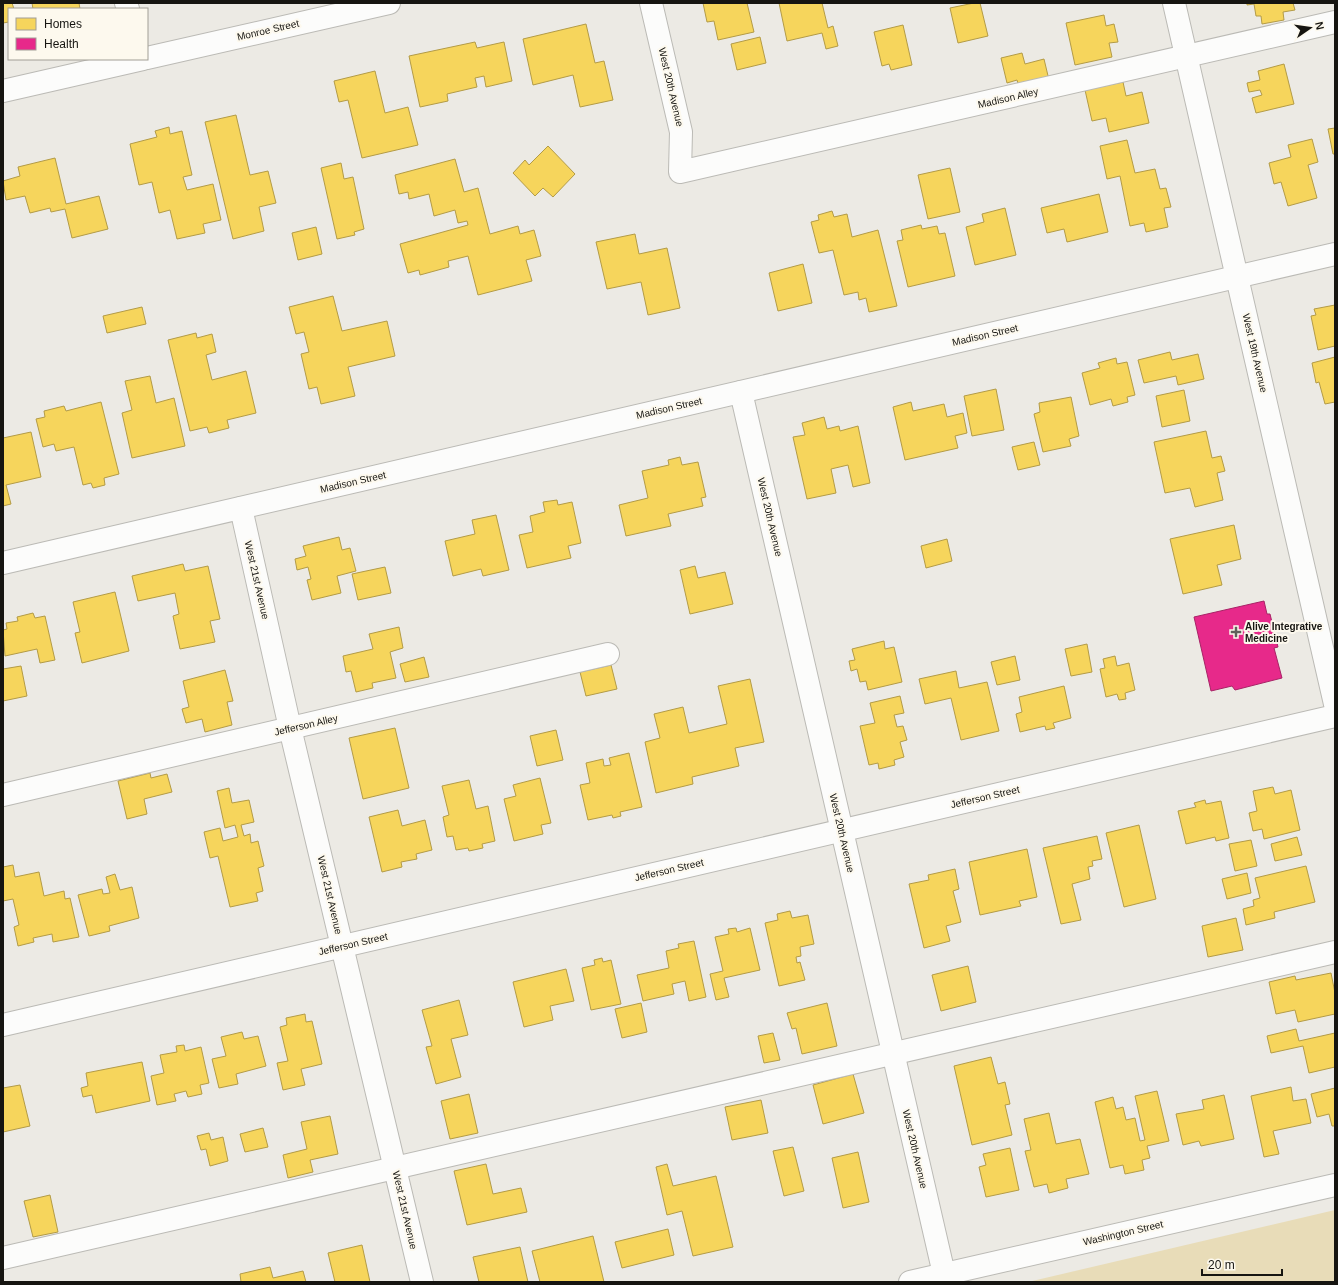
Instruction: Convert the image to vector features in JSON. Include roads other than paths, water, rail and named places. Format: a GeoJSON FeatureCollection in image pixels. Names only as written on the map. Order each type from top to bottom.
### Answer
{"type":"FeatureCollection","features":[{"type":"Feature","properties":{"kind":"street","name":"Monroe Street"},"geometry":{"type":"LineString","coordinates":[[148,58],[389,3]]}},
{"type":"Feature","properties":{"kind":"street","name":"West 20th Avenue"},"geometry":{"type":"LineString","coordinates":[[651,3],[681,132],[680,172]]}},
{"type":"Feature","properties":{"kind":"street","name":"West 19th Avenue"},"geometry":{"type":"LineString","coordinates":[[1174,3],[1238,276],[1335,704]]}},
{"type":"Feature","properties":{"kind":"street","name":"Madison Alley"},"geometry":{"type":"LineString","coordinates":[[680,172],[1335,22]]}},
{"type":"Feature","properties":{"kind":"street","name":"Monroe Street"},"geometry":{"type":"LineString","coordinates":[[3,91],[138,60]]}},
{"type":"Feature","properties":{"kind":"street","name":"Madison Street"},"geometry":{"type":"LineString","coordinates":[[3,563],[1335,254]]}},
{"type":"Feature","properties":{"kind":"street","name":"West 20th Avenue"},"geometry":{"type":"LineString","coordinates":[[741,392],[892,1054],[944,1274]]}},
{"type":"Feature","properties":{"kind":"street","name":"West 21st Avenue"},"geometry":{"type":"LineString","coordinates":[[240,508],[290,728],[422,1282]]}},
{"type":"Feature","properties":{"kind":"street","name":"Jefferson Alley"},"geometry":{"type":"LineString","coordinates":[[3,795],[608,654]]}},
{"type":"Feature","properties":{"kind":"street","name":"Jefferson Street"},"geometry":{"type":"LineString","coordinates":[[3,1025],[1335,716]]}},
{"type":"Feature","properties":{"kind":"street"},"geometry":{"type":"LineString","coordinates":[[3,1258],[1335,952]]}},
{"type":"Feature","properties":{"kind":"street","name":"Washington Street"},"geometry":{"type":"LineString","coordinates":[[910,1282],[1335,1185]]}},
{"type":"Feature","properties":{"kind":"place","name":"Alive Integrative Medicine"},"geometry":{"type":"Point","coordinates":[1236,632]}}]}
